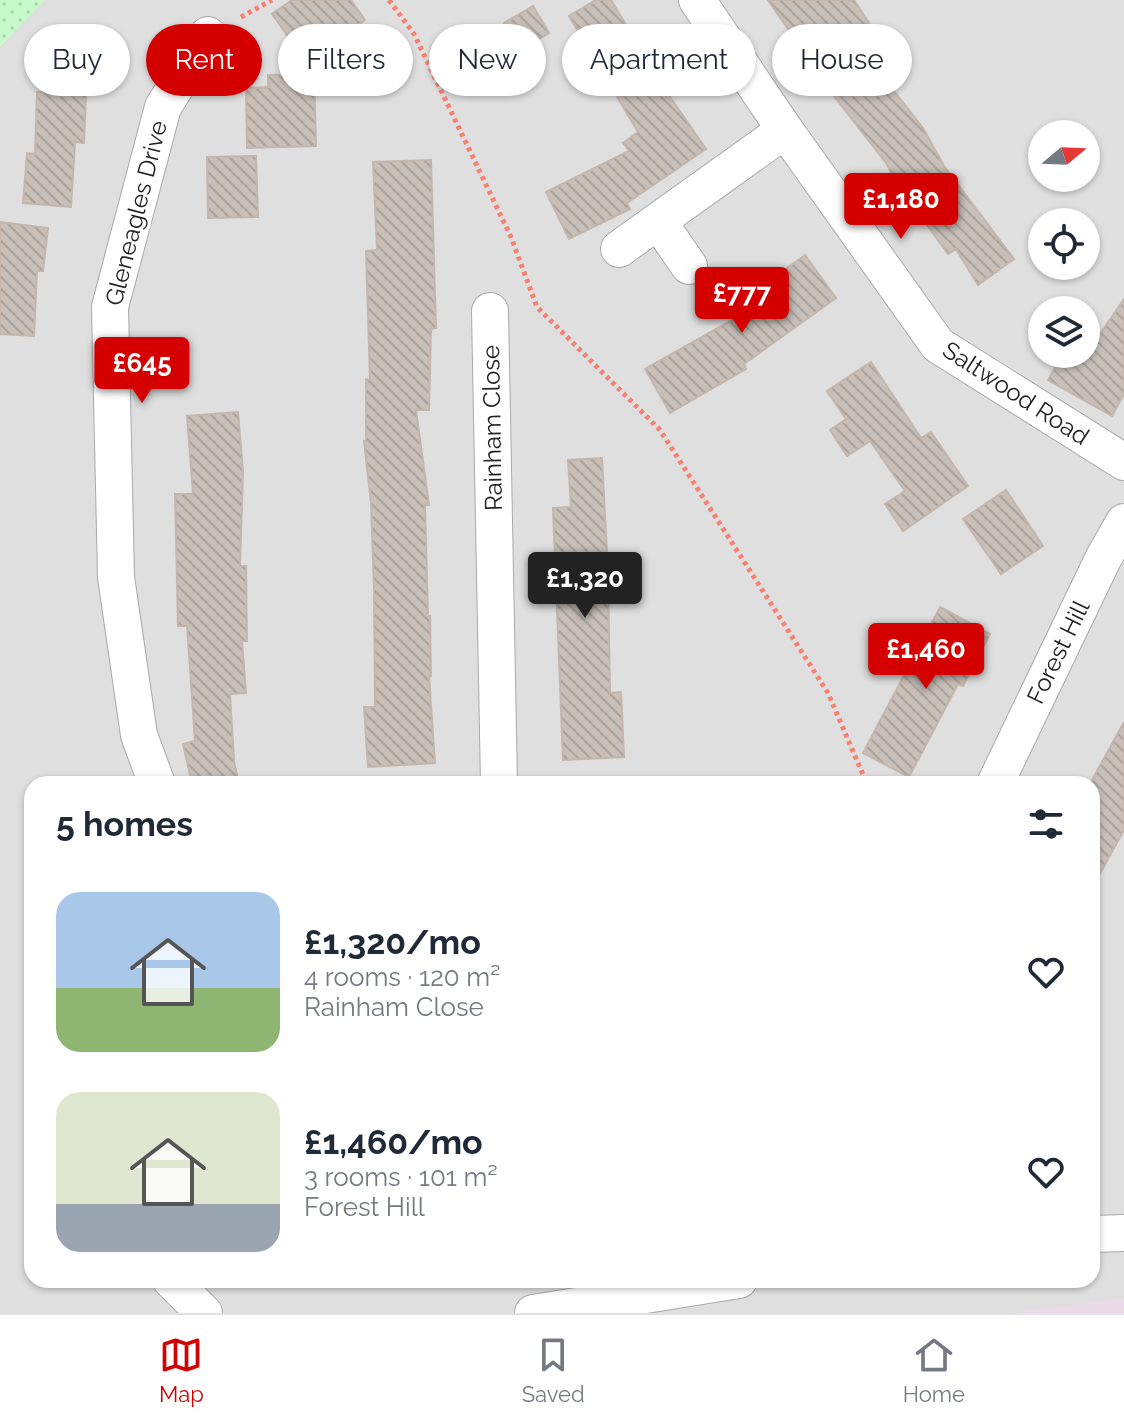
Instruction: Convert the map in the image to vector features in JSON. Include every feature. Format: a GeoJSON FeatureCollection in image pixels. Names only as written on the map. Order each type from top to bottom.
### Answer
{"type":"FeatureCollection","features":[{"type":"Feature","properties":{"kind":"street","name":"Saltwood Road"},"geometry":{"type":"LineString","coordinates":[[697,0],[938,345],[1124,462]]}},
{"type":"Feature","properties":{"kind":"street","name":"Gleneagles Drive"},"geometry":{"type":"LineString","coordinates":[[154,776],[139,735],[116,577],[110,307],[163,107],[170,96]]}},
{"type":"Feature","properties":{"kind":"street"},"geometry":{"type":"LineString","coordinates":[[619,249],[785,130]]}},
{"type":"Feature","properties":{"kind":"street"},"geometry":{"type":"LineString","coordinates":[[658,221],[689,266]]}},
{"type":"Feature","properties":{"kind":"street","name":"Rainham Close"},"geometry":{"type":"LineString","coordinates":[[490,311],[499,776]]}},
{"type":"Feature","properties":{"kind":"street","name":"Forest Hill"},"geometry":{"type":"LineString","coordinates":[[999,776],[1103,559],[1124,522]]}},
{"type":"Feature","properties":{"kind":"street"},"geometry":{"type":"LineString","coordinates":[[1100,1234],[1124,1233]]}},
{"type":"Feature","properties":{"kind":"street"},"geometry":{"type":"LineString","coordinates":[[179,1288],[204,1313]]}},
{"type":"Feature","properties":{"kind":"street"},"geometry":{"type":"LineString","coordinates":[[533,1313],[689,1288]]}},
{"type":"Feature","properties":{"kind":"path"},"geometry":{"type":"LineString","coordinates":[[389,0],[414,34],[428,63],[511,237],[537,307],[660,430],[828,693],[864,776]]}},
{"type":"Feature","properties":{"kind":"shaded area"},"geometry":{"type":"Polygon","coordinates":[[[45,0],[1124,0],[1124,1313],[0,1313],[0,46],[45,0]]]}},
{"type":"Feature","properties":{"kind":"shaded area"},"geometry":{"type":"Polygon","coordinates":[[[1124,1298],[1124,1313],[1012,1313],[1124,1298]]]}},
{"type":"Feature","properties":{"kind":"green space"},"geometry":{"type":"Polygon","coordinates":[[[0,0],[45,0],[0,46],[0,0]]]}},
{"type":"Feature","properties":{"kind":"building"},"geometry":{"type":"Polygon","coordinates":[[[292,0],[351,0],[365,20],[359,24],[279,24],[272,14],[292,0]]]}},
{"type":"Feature","properties":{"kind":"building"},"geometry":{"type":"Polygon","coordinates":[[[596,0],[611,0],[626,24],[574,24],[569,16],[596,0]]]}},
{"type":"Feature","properties":{"kind":"building"},"geometry":{"type":"Polygon","coordinates":[[[768,0],[854,0],[869,23],[867,24],[784,24],[768,0]]]}},
{"type":"Feature","properties":{"kind":"building"},"geometry":{"type":"Polygon","coordinates":[[[533,6],[544,24],[505,24],[533,6]]]}},
{"type":"Feature","properties":{"kind":"building"},"geometry":{"type":"Polygon","coordinates":[[[268,75],[278,75],[278,96],[315,96],[316,146],[247,148],[246,96],[262,96],[262,87],[268,87],[268,75]]]}},
{"type":"Feature","properties":{"kind":"building"},"geometry":{"type":"Polygon","coordinates":[[[37,96],[86,96],[84,143],[75,142],[71,207],[23,203],[27,153],[35,154],[37,96]]]}},
{"type":"Feature","properties":{"kind":"building"},"geometry":{"type":"Polygon","coordinates":[[[617,96],[669,96],[706,149],[627,203],[630,209],[569,239],[546,192],[629,151],[623,143],[638,132],[617,96]]]}},
{"type":"Feature","properties":{"kind":"building"},"geometry":{"type":"Polygon","coordinates":[[[834,96],[898,96],[923,128],[944,166],[1014,259],[978,285],[956,249],[948,254],[919,214],[915,216],[886,163],[834,96]]]}},
{"type":"Feature","properties":{"kind":"building"},"geometry":{"type":"Polygon","coordinates":[[[256,156],[258,217],[208,218],[207,157],[256,156]]]}},
{"type":"Feature","properties":{"kind":"building"},"geometry":{"type":"Polygon","coordinates":[[[431,160],[436,328],[431,329],[429,410],[416,410],[429,505],[425,505],[430,616],[429,676],[435,763],[368,767],[364,707],[375,707],[374,588],[371,503],[364,441],[366,379],[370,380],[366,251],[377,250],[373,162],[431,160]]]}},
{"type":"Feature","properties":{"kind":"building"},"geometry":{"type":"Polygon","coordinates":[[[0,222],[48,228],[43,271],[37,271],[34,336],[0,334],[0,222]]]}},
{"type":"Feature","properties":{"kind":"building"},"geometry":{"type":"Polygon","coordinates":[[[805,255],[836,298],[744,364],[746,369],[670,413],[645,369],[739,316],[733,307],[805,255]]]}},
{"type":"Feature","properties":{"kind":"building"},"geometry":{"type":"Polygon","coordinates":[[[1124,299],[1124,394],[1112,416],[1048,380],[1054,368],[1100,368],[1100,334],[1124,299]]]}},
{"type":"Feature","properties":{"kind":"building"},"geometry":{"type":"Polygon","coordinates":[[[871,362],[921,438],[931,432],[968,486],[903,531],[885,504],[905,491],[870,441],[847,456],[830,430],[846,419],[827,391],[871,362]]]}},
{"type":"Feature","properties":{"kind":"building"},"geometry":{"type":"Polygon","coordinates":[[[238,412],[243,471],[240,566],[246,566],[247,641],[242,641],[246,693],[230,694],[237,776],[190,776],[183,744],[195,741],[187,626],[178,626],[175,494],[193,494],[187,416],[238,412]]]}},
{"type":"Feature","properties":{"kind":"building"},"geometry":{"type":"Polygon","coordinates":[[[602,458],[610,693],[621,692],[624,757],[563,760],[553,508],[571,507],[568,460],[602,458]]]}},
{"type":"Feature","properties":{"kind":"building"},"geometry":{"type":"Polygon","coordinates":[[[1006,490],[1043,546],[1001,574],[963,519],[1006,490]]]}},
{"type":"Feature","properties":{"kind":"building"},"geometry":{"type":"Polygon","coordinates":[[[940,607],[990,634],[963,686],[958,684],[910,776],[863,753],[940,607]]]}},
{"type":"Feature","properties":{"kind":"building"},"geometry":{"type":"Polygon","coordinates":[[[1124,722],[1124,830],[1100,874],[1100,776],[1094,776],[1124,722]]]}}]}
